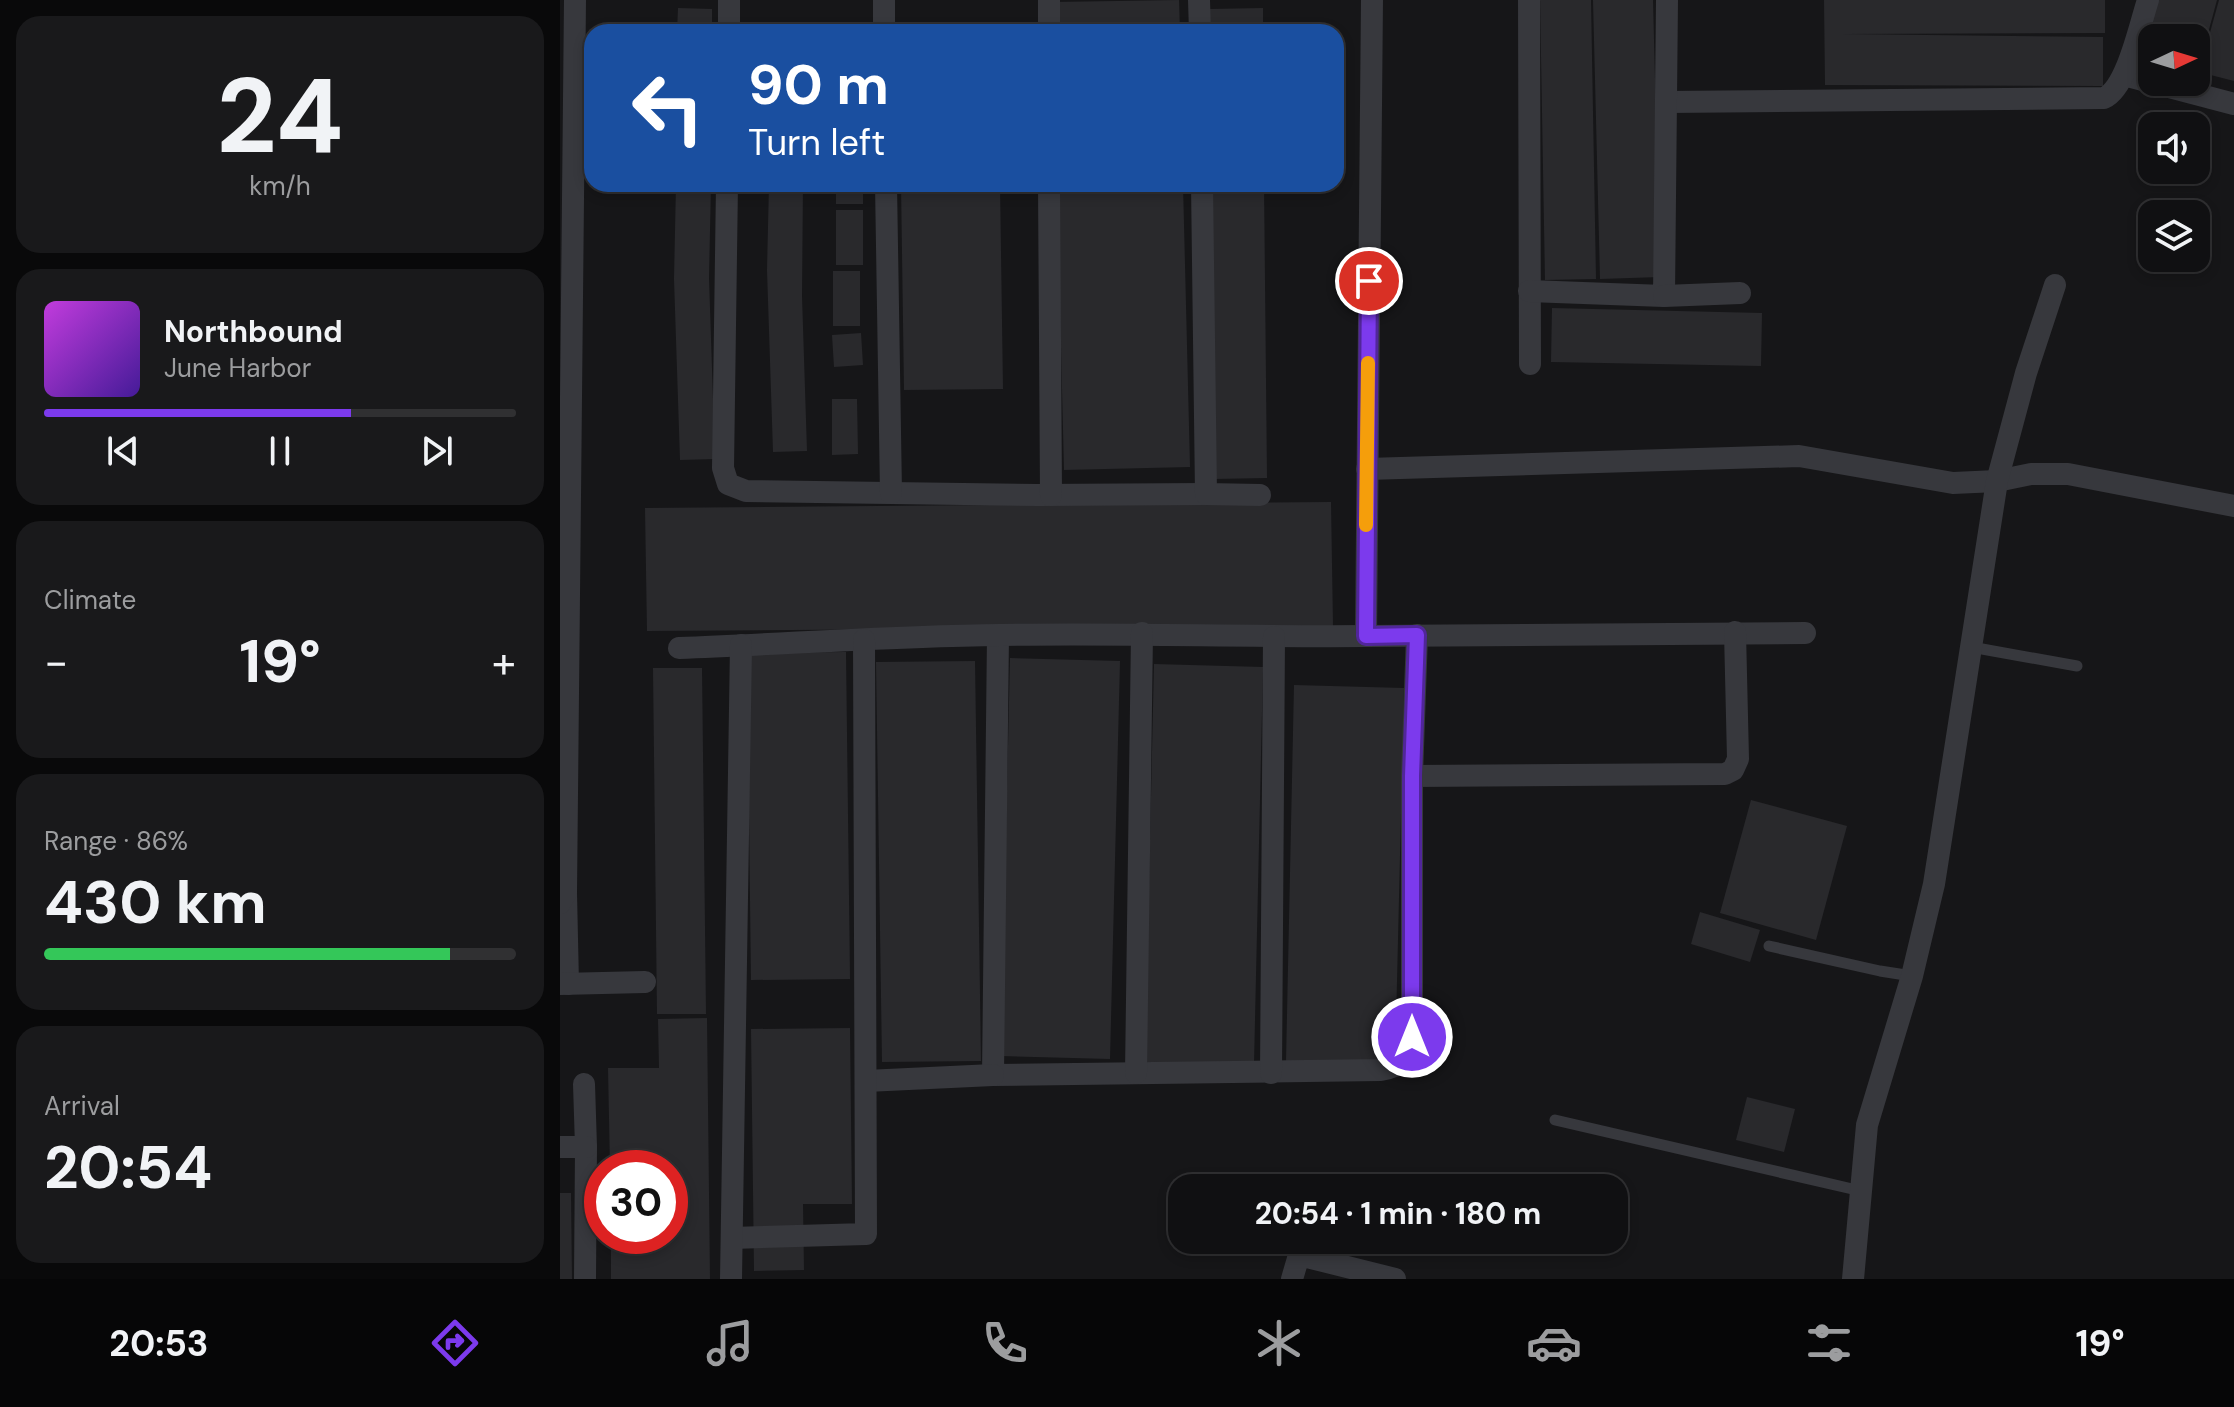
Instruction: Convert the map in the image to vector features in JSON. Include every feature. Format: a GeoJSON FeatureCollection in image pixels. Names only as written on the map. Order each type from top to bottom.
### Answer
{"type":"FeatureCollection","features":[{"type":"Feature","properties":{"kind":"street"},"geometry":{"type":"LineString","coordinates":[[575,0],[566,220],[564,984],[645,982]]}},
{"type":"Feature","properties":{"kind":"street"},"geometry":{"type":"LineString","coordinates":[[729,0],[729,24]]}},
{"type":"Feature","properties":{"kind":"street"},"geometry":{"type":"LineString","coordinates":[[884,0],[884,24]]}},
{"type":"Feature","properties":{"kind":"street"},"geometry":{"type":"LineString","coordinates":[[1049,0],[1049,24]]}},
{"type":"Feature","properties":{"kind":"street"},"geometry":{"type":"LineString","coordinates":[[1199,0],[1200,24]]}},
{"type":"Feature","properties":{"kind":"street"},"geometry":{"type":"LineString","coordinates":[[1366,636],[1372,0]]}},
{"type":"Feature","properties":{"kind":"street"},"geometry":{"type":"LineString","coordinates":[[1529,0],[1530,364]]}},
{"type":"Feature","properties":{"kind":"street"},"geometry":{"type":"LineString","coordinates":[[1664,296],[1667,0]]}},
{"type":"Feature","properties":{"kind":"street"},"geometry":{"type":"LineString","coordinates":[[1667,102],[2104,98],[2111,95],[2124,75],[2148,0]]}},
{"type":"Feature","properties":{"kind":"street"},"geometry":{"type":"LineString","coordinates":[[2124,75],[2234,104]]}},
{"type":"Feature","properties":{"kind":"street"},"geometry":{"type":"LineString","coordinates":[[727,192],[723,468],[728,484],[746,491],[1260,495]]}},
{"type":"Feature","properties":{"kind":"street"},"geometry":{"type":"LineString","coordinates":[[886,192],[891,493]]}},
{"type":"Feature","properties":{"kind":"street"},"geometry":{"type":"LineString","coordinates":[[1049,192],[1051,495]]}},
{"type":"Feature","properties":{"kind":"street"},"geometry":{"type":"LineString","coordinates":[[1202,192],[1206,494]]}},
{"type":"Feature","properties":{"kind":"street"},"geometry":{"type":"LineString","coordinates":[[1853,1279],[1867,1125],[1912,976],[1934,884],[1997,481],[2022,386],[2055,285]]}},
{"type":"Feature","properties":{"kind":"street"},"geometry":{"type":"LineString","coordinates":[[1529,291],[1664,296],[1740,293]]}},
{"type":"Feature","properties":{"kind":"street"},"geometry":{"type":"LineString","coordinates":[[1367,469],[1799,456],[1953,483],[1997,481],[2031,474],[2068,474],[2234,506]]}},
{"type":"Feature","properties":{"kind":"street"},"geometry":{"type":"LineString","coordinates":[[1412,776],[1725,774],[1733,770],[1738,759],[1735,632]]}},
{"type":"Feature","properties":{"kind":"street"},"geometry":{"type":"LineString","coordinates":[[679,648],[998,635],[1142,633],[1274,637],[1805,633]]}},
{"type":"Feature","properties":{"kind":"street"},"geometry":{"type":"LineString","coordinates":[[1136,1073],[1142,633]]}},
{"type":"Feature","properties":{"kind":"street"},"geometry":{"type":"LineString","coordinates":[[993,1075],[998,635]]}},
{"type":"Feature","properties":{"kind":"street"},"geometry":{"type":"LineString","coordinates":[[866,1081],[993,1075],[1271,1073],[1396,1067],[1405,1058],[1412,1037],[1412,776],[1417,635]]}},
{"type":"Feature","properties":{"kind":"street"},"geometry":{"type":"LineString","coordinates":[[1271,1073],[1274,637]]}},
{"type":"Feature","properties":{"kind":"street"},"geometry":{"type":"LineString","coordinates":[[732,1238],[866,1234],[864,640]]}},
{"type":"Feature","properties":{"kind":"street"},"geometry":{"type":"LineString","coordinates":[[731,1279],[741,645]]}},
{"type":"Feature","properties":{"kind":"street"},"geometry":{"type":"LineString","coordinates":[[584,1084],[585,1279]]}},
{"type":"Feature","properties":{"kind":"street"},"geometry":{"type":"LineString","coordinates":[[560,1147],[586,1147]]}},
{"type":"Feature","properties":{"kind":"street"},"geometry":{"type":"LineString","coordinates":[[1292,1279],[1299,1255],[1395,1279]]}},
{"type":"Feature","properties":{"kind":"lane"},"geometry":{"type":"LineString","coordinates":[[1971,647],[2077,666]]}},
{"type":"Feature","properties":{"kind":"lane"},"geometry":{"type":"LineString","coordinates":[[1769,946],[1912,976]]}},
{"type":"Feature","properties":{"kind":"lane"},"geometry":{"type":"LineString","coordinates":[[1555,1120],[1861,1191]]}},
{"type":"Feature","properties":{"kind":"building"},"geometry":{"type":"Polygon","coordinates":[[[1179,0],[1180,24],[1054,24],[1053,2],[1179,0]]]}},
{"type":"Feature","properties":{"kind":"building"},"geometry":{"type":"Polygon","coordinates":[[[1540,0],[1591,0],[1596,279],[1545,280],[1540,0]]]}},
{"type":"Feature","properties":{"kind":"building"},"geometry":{"type":"Polygon","coordinates":[[[1593,0],[1653,0],[1660,277],[1600,279],[1593,0]]]}},
{"type":"Feature","properties":{"kind":"building"},"geometry":{"type":"Polygon","coordinates":[[[1824,0],[2105,0],[2105,33],[1843,34],[2103,37],[2103,86],[1825,85],[1824,0]]]}},
{"type":"Feature","properties":{"kind":"building"},"geometry":{"type":"Polygon","coordinates":[[[2158,0],[2217,0],[2210,26],[2151,24],[2158,0]]]}},
{"type":"Feature","properties":{"kind":"building"},"geometry":{"type":"Polygon","coordinates":[[[2219,0],[2234,0],[2234,81],[2210,75],[2210,32],[2219,0]]]}},
{"type":"Feature","properties":{"kind":"building"},"geometry":{"type":"Polygon","coordinates":[[[678,8],[712,9],[712,24],[677,24],[678,8]]]}},
{"type":"Feature","properties":{"kind":"building"},"geometry":{"type":"Polygon","coordinates":[[[1263,8],[1263,24],[1210,24],[1210,9],[1263,8]]]}},
{"type":"Feature","properties":{"kind":"building"},"geometry":{"type":"Polygon","coordinates":[[[676,192],[711,192],[709,278],[715,459],[680,460],[674,279],[676,192]]]}},
{"type":"Feature","properties":{"kind":"building"},"geometry":{"type":"Polygon","coordinates":[[[769,192],[803,192],[802,296],[807,451],[773,452],[767,270],[769,192]]]}},
{"type":"Feature","properties":{"kind":"building"},"geometry":{"type":"Polygon","coordinates":[[[836,192],[863,192],[863,204],[836,204],[836,192]]]}},
{"type":"Feature","properties":{"kind":"building"},"geometry":{"type":"Polygon","coordinates":[[[901,192],[1000,192],[1003,389],[904,390],[901,192]]]}},
{"type":"Feature","properties":{"kind":"building"},"geometry":{"type":"Polygon","coordinates":[[[1057,192],[1183,192],[1190,467],[1064,470],[1057,192]]]}},
{"type":"Feature","properties":{"kind":"building"},"geometry":{"type":"Polygon","coordinates":[[[1212,192],[1264,192],[1267,478],[1214,479],[1212,192]]]}},
{"type":"Feature","properties":{"kind":"building"},"geometry":{"type":"Polygon","coordinates":[[[836,210],[863,210],[863,265],[836,265],[836,210]]]}},
{"type":"Feature","properties":{"kind":"building"},"geometry":{"type":"Polygon","coordinates":[[[833,271],[860,271],[860,326],[833,326],[833,271]]]}},
{"type":"Feature","properties":{"kind":"building"},"geometry":{"type":"Polygon","coordinates":[[[1552,308],[1762,313],[1761,366],[1551,362],[1552,308]]]}},
{"type":"Feature","properties":{"kind":"building"},"geometry":{"type":"Polygon","coordinates":[[[861,333],[863,365],[834,367],[832,335],[861,333]]]}},
{"type":"Feature","properties":{"kind":"building"},"geometry":{"type":"Polygon","coordinates":[[[832,399],[857,399],[858,454],[832,455],[832,399]]]}},
{"type":"Feature","properties":{"kind":"building"},"geometry":{"type":"Polygon","coordinates":[[[1331,502],[1333,626],[647,631],[645,508],[1331,502]]]}},
{"type":"Feature","properties":{"kind":"building"},"geometry":{"type":"Polygon","coordinates":[[[846,652],[850,979],[751,980],[747,653],[846,652]]]}},
{"type":"Feature","properties":{"kind":"building"},"geometry":{"type":"Polygon","coordinates":[[[1010,658],[1120,661],[1110,1059],[1001,1056],[1010,658]]]}},
{"type":"Feature","properties":{"kind":"building"},"geometry":{"type":"Polygon","coordinates":[[[975,661],[981,1061],[882,1062],[876,662],[975,661]]]}},
{"type":"Feature","properties":{"kind":"building"},"geometry":{"type":"Polygon","coordinates":[[[1154,664],[1263,667],[1254,1064],[1145,1062],[1154,664]]]}},
{"type":"Feature","properties":{"kind":"building"},"geometry":{"type":"Polygon","coordinates":[[[653,668],[702,668],[706,1014],[657,1014],[653,668]]]}},
{"type":"Feature","properties":{"kind":"building"},"geometry":{"type":"Polygon","coordinates":[[[1294,685],[1404,688],[1395,1065],[1286,1062],[1294,685]]]}},
{"type":"Feature","properties":{"kind":"building"},"geometry":{"type":"Polygon","coordinates":[[[1751,800],[1847,826],[1816,940],[1720,913],[1751,800]]]}},
{"type":"Feature","properties":{"kind":"building"},"geometry":{"type":"Polygon","coordinates":[[[1700,912],[1760,930],[1750,962],[1691,944],[1700,912]]]}},
{"type":"Feature","properties":{"kind":"building"},"geometry":{"type":"Polygon","coordinates":[[[707,1018],[710,1279],[611,1279],[611,1254],[688,1254],[688,1150],[610,1150],[608,1068],[659,1068],[658,1019],[707,1018]]]}},
{"type":"Feature","properties":{"kind":"building"},"geometry":{"type":"Polygon","coordinates":[[[850,1028],[852,1204],[803,1204],[804,1270],[754,1271],[751,1029],[850,1028]]]}},
{"type":"Feature","properties":{"kind":"building"},"geometry":{"type":"Polygon","coordinates":[[[1747,1097],[1795,1109],[1784,1152],[1736,1140],[1747,1097]]]}},
{"type":"Feature","properties":{"kind":"building"},"geometry":{"type":"Polygon","coordinates":[[[560,1193],[571,1193],[572,1279],[560,1279],[560,1193]]]}},
{"type":"Feature","properties":{"kind":"slow traffic"},"geometry":{"type":"LineString","coordinates":[[1366,525],[1368,363]]}},
{"type":"Feature","properties":{"kind":"route"},"geometry":{"type":"LineString","coordinates":[[1369,281],[1366,636],[1417,635],[1412,776],[1412,1037]]}}]}
